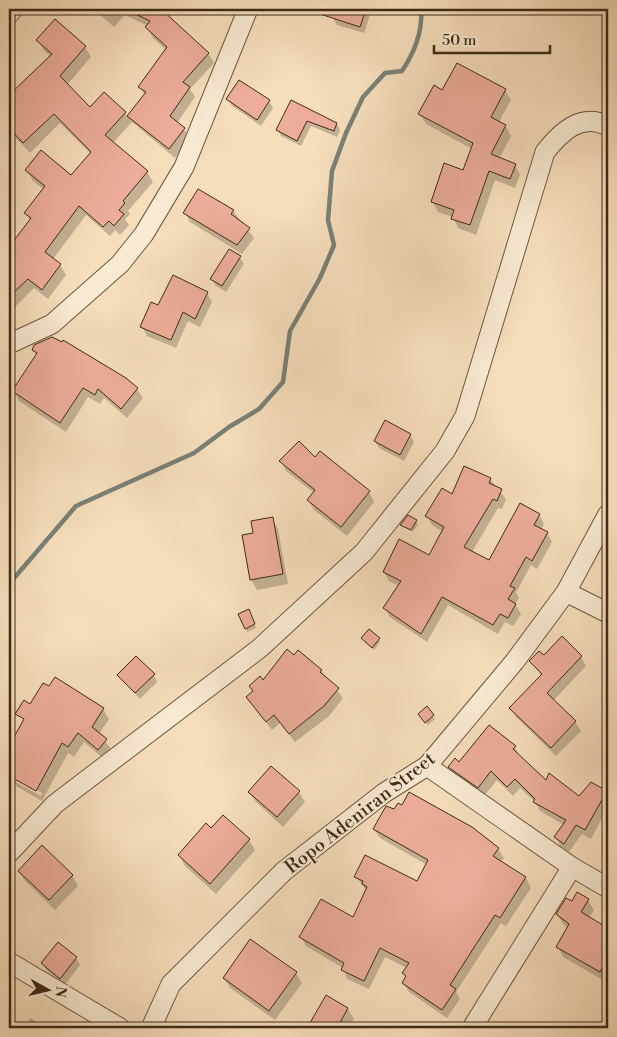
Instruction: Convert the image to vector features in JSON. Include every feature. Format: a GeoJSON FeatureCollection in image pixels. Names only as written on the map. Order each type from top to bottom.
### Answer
{"type":"FeatureCollection","features":[{"type":"Feature","properties":{"kind":"street"},"geometry":{"type":"LineString","coordinates":[[9,14],[13,9]]}},
{"type":"Feature","properties":{"kind":"street"},"geometry":{"type":"LineString","coordinates":[[9,344],[52,324],[120,264],[144,234],[184,167],[248,9]]}},
{"type":"Feature","properties":{"kind":"street"},"geometry":{"type":"LineString","coordinates":[[9,853],[55,804],[260,648],[364,552],[445,451],[465,416],[545,152],[565,131],[581,121],[591,120],[608,126]]}},
{"type":"Feature","properties":{"kind":"street","name":"Ropo Adeniran Street"},"geometry":{"type":"LineString","coordinates":[[151,1028],[171,984],[284,871],[384,793],[427,766],[515,661],[566,592],[608,514]]}},
{"type":"Feature","properties":{"kind":"street"},"geometry":{"type":"LineString","coordinates":[[566,592],[608,613]]}},
{"type":"Feature","properties":{"kind":"street"},"geometry":{"type":"LineString","coordinates":[[427,766],[572,867],[608,888]]}},
{"type":"Feature","properties":{"kind":"street"},"geometry":{"type":"LineString","coordinates":[[472,1028],[572,867]]}},
{"type":"Feature","properties":{"kind":"street"},"geometry":{"type":"LineString","coordinates":[[9,962],[120,1028]]}},
{"type":"Feature","properties":{"kind":"building"},"geometry":{"type":"Polygon","coordinates":[[[125,9],[161,9],[209,53],[183,82],[190,87],[170,116],[185,128],[169,149],[127,116],[146,92],[138,87],[167,47],[145,27],[150,21],[125,9]]]}},
{"type":"Feature","properties":{"kind":"building"},"geometry":{"type":"Polygon","coordinates":[[[311,9],[366,9],[360,27],[311,11],[311,9]]]}},
{"type":"Feature","properties":{"kind":"building"},"geometry":{"type":"Polygon","coordinates":[[[55,19],[86,46],[60,76],[90,107],[104,92],[126,112],[105,135],[148,171],[123,201],[125,203],[119,210],[124,214],[114,226],[109,221],[103,227],[79,206],[45,252],[61,264],[42,290],[28,279],[9,297],[9,247],[31,218],[24,213],[45,186],[25,170],[41,150],[71,175],[91,152],[54,114],[23,143],[9,128],[9,95],[52,54],[36,40],[55,19]]]}},
{"type":"Feature","properties":{"kind":"building"},"geometry":{"type":"Polygon","coordinates":[[[457,63],[506,89],[491,117],[506,125],[491,154],[516,164],[510,179],[489,171],[470,225],[451,219],[454,210],[431,202],[444,163],[463,170],[473,143],[418,114],[434,85],[442,90],[457,63]]]}},
{"type":"Feature","properties":{"kind":"building"},"geometry":{"type":"Polygon","coordinates":[[[239,80],[270,100],[257,120],[226,99],[239,80]]]}},
{"type":"Feature","properties":{"kind":"building"},"geometry":{"type":"Polygon","coordinates":[[[291,100],[337,123],[334,131],[307,121],[297,141],[276,130],[291,100]]]}},
{"type":"Feature","properties":{"kind":"building"},"geometry":{"type":"Polygon","coordinates":[[[198,189],[234,210],[231,214],[250,228],[237,245],[183,213],[198,189]]]}},
{"type":"Feature","properties":{"kind":"building"},"geometry":{"type":"Polygon","coordinates":[[[229,249],[241,256],[222,286],[210,279],[229,249]]]}},
{"type":"Feature","properties":{"kind":"building"},"geometry":{"type":"Polygon","coordinates":[[[173,275],[208,292],[195,319],[183,312],[171,340],[140,327],[151,302],[158,305],[173,275]]]}},
{"type":"Feature","properties":{"kind":"building"},"geometry":{"type":"Polygon","coordinates":[[[52,337],[62,342],[63,340],[126,378],[138,388],[121,409],[98,389],[95,395],[83,388],[60,423],[12,391],[37,353],[32,350],[34,345],[52,337]]]}},
{"type":"Feature","properties":{"kind":"building"},"geometry":{"type":"Polygon","coordinates":[[[385,420],[411,434],[400,455],[374,441],[385,420]]]}},
{"type":"Feature","properties":{"kind":"building"},"geometry":{"type":"Polygon","coordinates":[[[299,441],[315,457],[320,451],[370,491],[341,527],[307,500],[315,490],[279,461],[299,441]]]}},
{"type":"Feature","properties":{"kind":"building"},"geometry":{"type":"Polygon","coordinates":[[[464,466],[491,478],[489,483],[502,489],[497,501],[493,499],[464,547],[489,560],[520,503],[540,514],[534,525],[548,532],[532,561],[526,557],[510,586],[515,588],[508,599],[516,604],[508,618],[500,614],[493,625],[442,597],[421,634],[383,608],[401,581],[383,572],[399,539],[429,555],[444,527],[425,516],[442,488],[452,494],[464,466]]]}},
{"type":"Feature","properties":{"kind":"building"},"geometry":{"type":"Polygon","coordinates":[[[408,515],[417,520],[411,530],[400,525],[408,515]]]}},
{"type":"Feature","properties":{"kind":"building"},"geometry":{"type":"Polygon","coordinates":[[[273,517],[283,574],[250,580],[242,535],[253,533],[251,521],[273,517]]]}},
{"type":"Feature","properties":{"kind":"building"},"geometry":{"type":"Polygon","coordinates":[[[249,609],[255,624],[245,629],[238,614],[249,609]]]}},
{"type":"Feature","properties":{"kind":"building"},"geometry":{"type":"Polygon","coordinates":[[[369,629],[380,638],[372,648],[361,638],[369,629]]]}},
{"type":"Feature","properties":{"kind":"building"},"geometry":{"type":"Polygon","coordinates":[[[562,636],[582,656],[547,693],[576,721],[551,748],[509,708],[542,674],[529,661],[539,651],[544,655],[562,636]]]}},
{"type":"Feature","properties":{"kind":"building"},"geometry":{"type":"Polygon","coordinates":[[[287,649],[294,655],[298,650],[322,670],[320,672],[339,688],[324,706],[289,734],[274,715],[266,722],[246,697],[253,691],[249,686],[260,676],[263,680],[287,649]]]}},
{"type":"Feature","properties":{"kind":"building"},"geometry":{"type":"Polygon","coordinates":[[[136,656],[155,674],[135,693],[117,675],[136,656]]]}},
{"type":"Feature","properties":{"kind":"building"},"geometry":{"type":"Polygon","coordinates":[[[55,677],[104,708],[92,727],[107,739],[98,750],[78,733],[68,747],[62,743],[36,791],[9,776],[9,746],[24,719],[15,714],[24,700],[30,704],[43,683],[49,686],[55,677]]]}},
{"type":"Feature","properties":{"kind":"building"},"geometry":{"type":"Polygon","coordinates":[[[427,706],[434,715],[425,723],[418,714],[427,706]]]}},
{"type":"Feature","properties":{"kind":"building"},"geometry":{"type":"Polygon","coordinates":[[[489,725],[516,746],[513,749],[546,780],[549,773],[579,796],[591,782],[607,791],[585,830],[576,825],[564,844],[554,837],[566,820],[533,802],[535,799],[515,779],[507,787],[491,771],[478,788],[448,767],[455,758],[459,762],[489,725]]]}},
{"type":"Feature","properties":{"kind":"building"},"geometry":{"type":"Polygon","coordinates":[[[271,766],[300,791],[277,817],[248,792],[271,766]]]}},
{"type":"Feature","properties":{"kind":"building"},"geometry":{"type":"Polygon","coordinates":[[[409,792],[472,827],[499,848],[493,856],[526,877],[500,918],[495,915],[450,985],[456,989],[442,1010],[402,983],[406,976],[402,973],[409,963],[380,948],[364,981],[341,970],[344,963],[299,937],[321,899],[353,917],[367,887],[362,884],[363,881],[354,877],[365,855],[417,881],[428,860],[373,829],[386,806],[394,809],[398,803],[402,805],[409,792]]]}},
{"type":"Feature","properties":{"kind":"building"},"geometry":{"type":"Polygon","coordinates":[[[223,815],[250,839],[210,884],[178,855],[206,823],[211,828],[223,815]]]}},
{"type":"Feature","properties":{"kind":"building"},"geometry":{"type":"Polygon","coordinates":[[[42,845],[73,875],[49,900],[18,871],[42,845]]]}},
{"type":"Feature","properties":{"kind":"building"},"geometry":{"type":"Polygon","coordinates":[[[577,892],[589,899],[581,912],[608,928],[608,958],[600,972],[556,947],[569,924],[556,914],[566,898],[572,901],[577,892]]]}},
{"type":"Feature","properties":{"kind":"building"},"geometry":{"type":"Polygon","coordinates":[[[250,939],[297,972],[269,1011],[223,978],[250,939]]]}},
{"type":"Feature","properties":{"kind":"building"},"geometry":{"type":"Polygon","coordinates":[[[58,942],[77,957],[60,979],[41,963],[58,942]]]}},
{"type":"Feature","properties":{"kind":"building"},"geometry":{"type":"Polygon","coordinates":[[[326,995],[348,1008],[337,1028],[307,1028],[326,995]]]}},
{"type":"Feature","properties":{"kind":"waterway"},"geometry":{"type":"LineString","coordinates":[[9,584],[76,506],[194,453],[229,427],[259,409],[283,382],[290,331],[320,278],[334,245],[328,220],[332,171],[346,133],[363,97],[385,73],[402,71],[414,49],[419,34],[421,9]]}}]}
